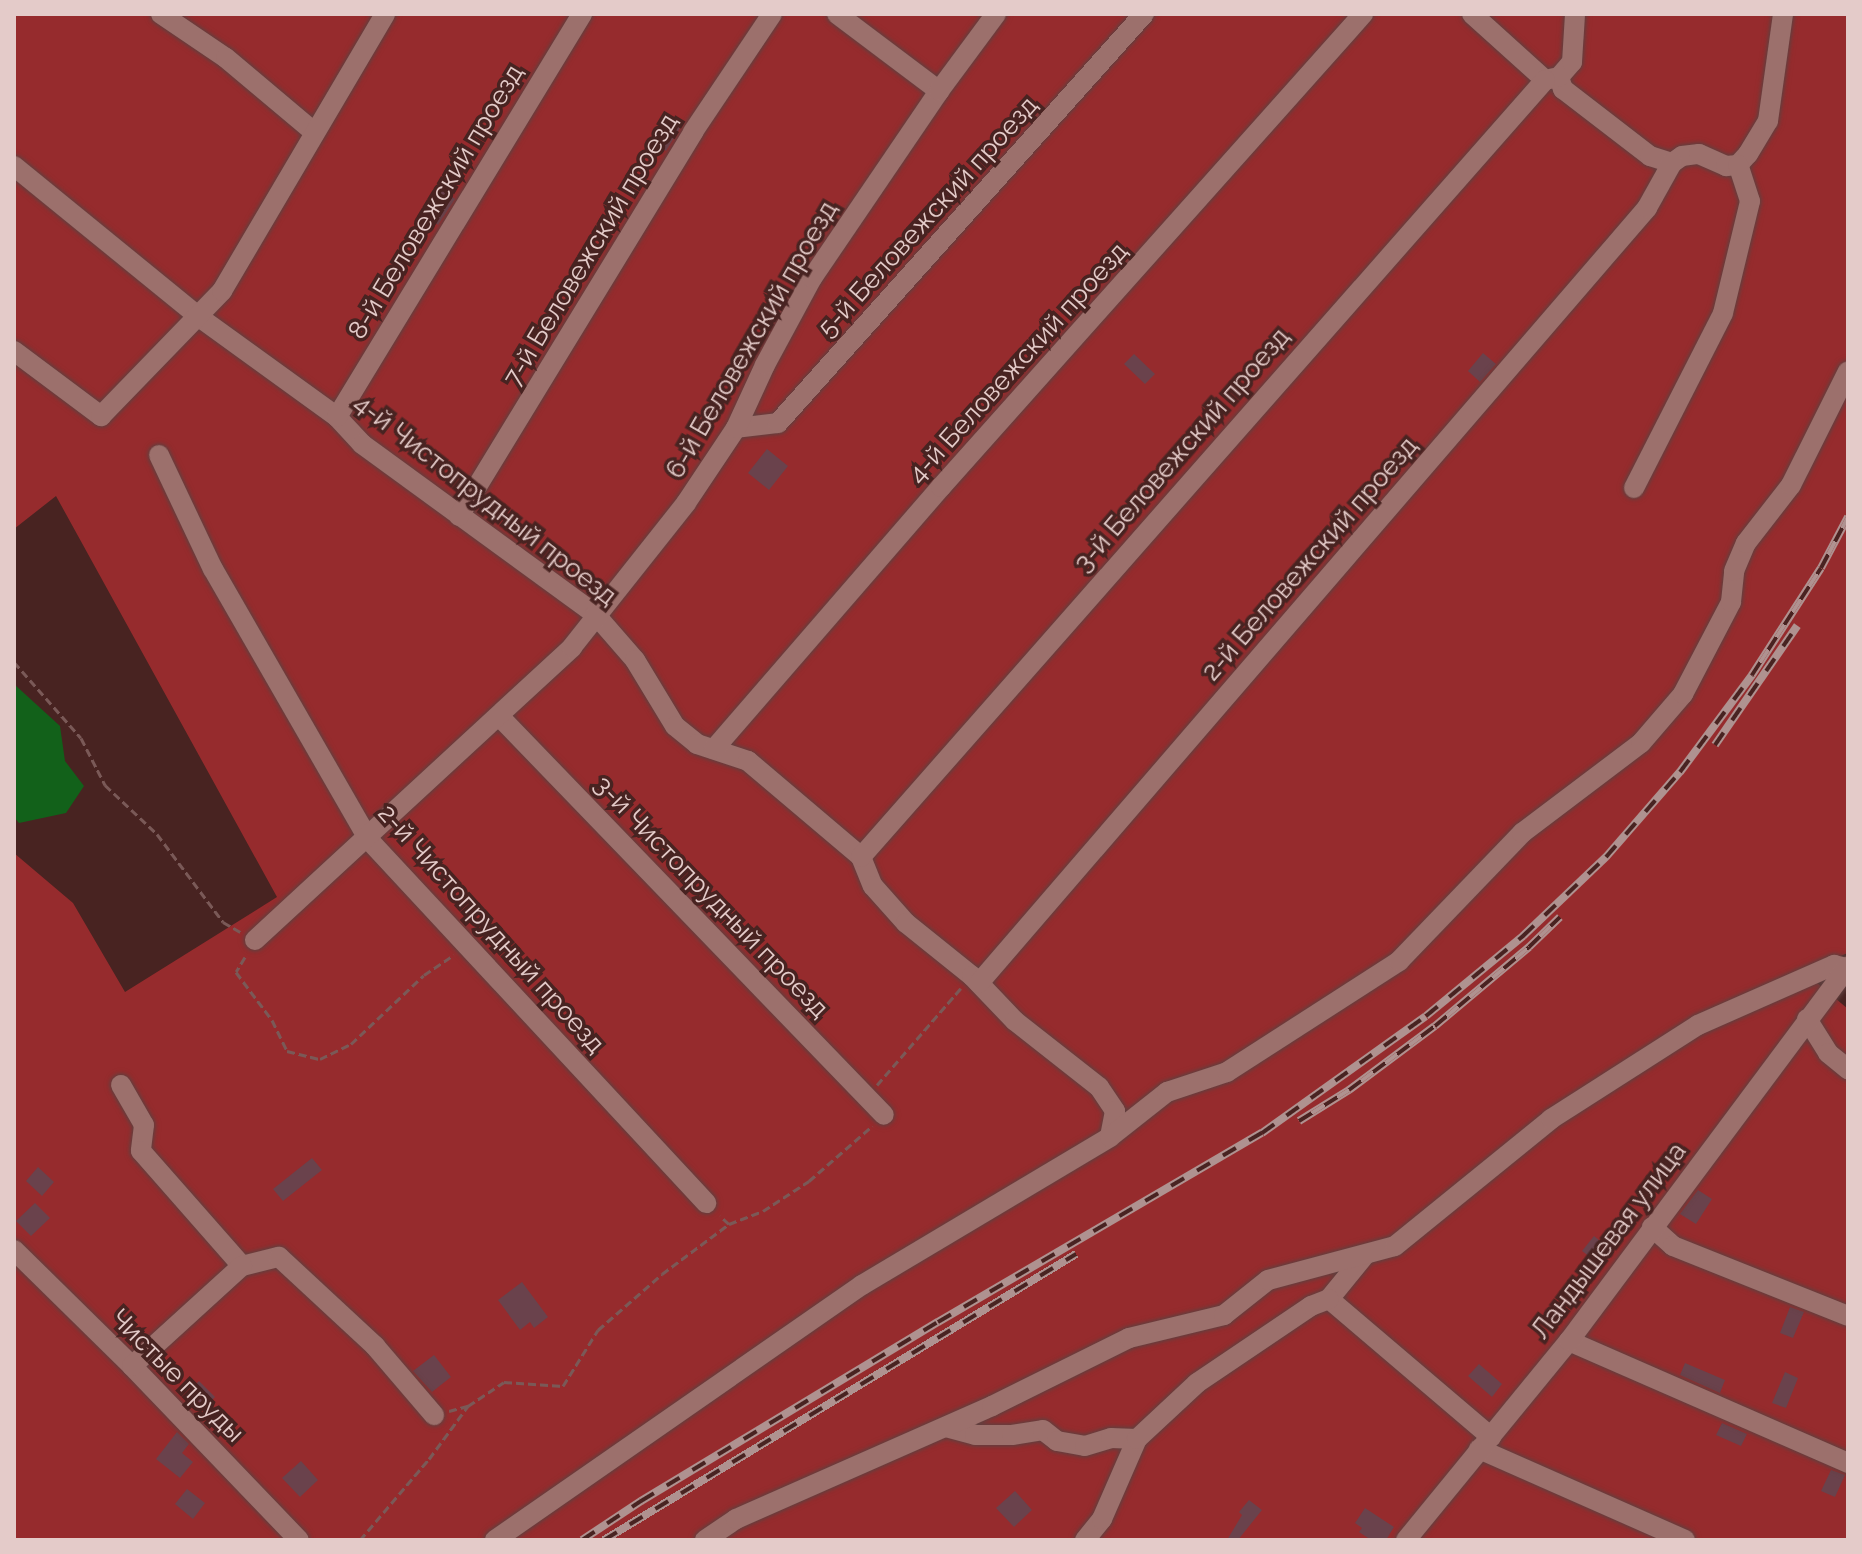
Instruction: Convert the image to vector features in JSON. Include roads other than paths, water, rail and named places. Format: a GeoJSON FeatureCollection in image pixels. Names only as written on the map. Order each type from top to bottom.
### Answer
{"type":"FeatureCollection","features":[{"type":"Feature","properties":{"kind":"lane"},"geometry":{"type":"LineString","coordinates":[[161,14],[226,58],[315,133]]}},
{"type":"Feature","properties":{"kind":"lane"},"geometry":{"type":"LineString","coordinates":[[14,351],[101,416],[222,291],[385,14]]}},
{"type":"Feature","properties":{"kind":"lane","name":"8-й Беловежский проезд"},"geometry":{"type":"LineString","coordinates":[[337,417],[582,14]]}},
{"type":"Feature","properties":{"kind":"lane","name":"7-й Беловежский проезд"},"geometry":{"type":"LineString","coordinates":[[459,516],[693,132],[772,14]]}},
{"type":"Feature","properties":{"kind":"lane"},"geometry":{"type":"LineString","coordinates":[[837,14],[939,91]]}},
{"type":"Feature","properties":{"kind":"lane","name":"6-й Беловежский проезд"},"geometry":{"type":"LineString","coordinates":[[255,940],[368,839],[572,647],[595,614],[686,503],[736,428],[765,365],[812,278],[939,91],[996,14]]}},
{"type":"Feature","properties":{"kind":"lane","name":"5-й Беловежский проезд"},"geometry":{"type":"LineString","coordinates":[[736,428],[778,423],[1144,14]]}},
{"type":"Feature","properties":{"kind":"lane","name":"4-й Беловежский проезд"},"geometry":{"type":"LineString","coordinates":[[714,749],[1363,14]]}},
{"type":"Feature","properties":{"kind":"lane"},"geometry":{"type":"LineString","coordinates":[[1472,14],[1650,156],[1672,163],[1682,156],[1699,154],[1726,166],[1738,165],[1768,121],[1783,14]]}},
{"type":"Feature","properties":{"kind":"lane","name":"3-й Беловежский проезд"},"geometry":{"type":"LineString","coordinates":[[861,857],[1552,78],[1572,62],[1575,14]]}},
{"type":"Feature","properties":{"kind":"lane","name":"2-й Беловежский проезд"},"geometry":{"type":"LineString","coordinates":[[975,980],[1647,208],[1672,163]]}},
{"type":"Feature","properties":{"kind":"lane"},"geometry":{"type":"LineString","coordinates":[[1634,488],[1723,313],[1750,201],[1738,165]]}},
{"type":"Feature","properties":{"kind":"lane","name":"4-й Чистопрудный проезд"},"geometry":{"type":"LineString","coordinates":[[14,166],[199,317],[337,417],[362,444],[595,614],[635,660],[675,726],[697,744],[748,761],[861,857],[873,886],[906,923],[975,980],[1015,1021],[1099,1087],[1115,1111],[1110,1137]]}},
{"type":"Feature","properties":{"kind":"lane"},"geometry":{"type":"LineString","coordinates":[[495,1540],[862,1285],[1110,1137],[1167,1092],[1227,1072],[1399,961],[1522,833],[1641,743],[1683,694],[1731,602],[1734,571],[1746,543],[1791,485],[1848,371]]}},
{"type":"Feature","properties":{"kind":"lane","name":"2-й Чистопрудный проезд"},"geometry":{"type":"LineString","coordinates":[[159,455],[213,569],[368,839],[706,1203]]}},
{"type":"Feature","properties":{"kind":"lane","name":"3-й Чистопрудный проезд"},"geometry":{"type":"LineString","coordinates":[[499,716],[884,1115]]}},
{"type":"Feature","properties":{"kind":"lane"},"geometry":{"type":"LineString","coordinates":[[705,1540],[736,1519],[946,1427],[1129,1338],[1224,1315],[1268,1280],[1395,1246],[1551,1119],[1698,1025],[1834,965],[1847,968]]}},
{"type":"Feature","properties":{"kind":"lane","name":"Ландышевая улица"},"geometry":{"type":"LineString","coordinates":[[1406,1540],[1569,1341],[1847,968]]}},
{"type":"Feature","properties":{"kind":"lane"},"geometry":{"type":"LineString","coordinates":[[1807,1019],[1828,1053],[1848,1069]]}},
{"type":"Feature","properties":{"kind":"lane"},"geometry":{"type":"LineString","coordinates":[[121,1085],[144,1125],[141,1151],[242,1266]]}},
{"type":"Feature","properties":{"kind":"lane"},"geometry":{"type":"LineString","coordinates":[[1652,1227],[1673,1246],[1848,1316]]}},
{"type":"Feature","properties":{"kind":"lane","name":"Чистые пруды"},"geometry":{"type":"LineString","coordinates":[[14,1250],[132,1366],[299,1540]]}},
{"type":"Feature","properties":{"kind":"lane"},"geometry":{"type":"LineString","coordinates":[[1085,1540],[1102,1519],[1137,1439],[1197,1383],[1311,1306],[1329,1299],[1365,1255]]}},
{"type":"Feature","properties":{"kind":"lane"},"geometry":{"type":"LineString","coordinates":[[132,1366],[242,1266],[279,1257],[375,1346],[434,1415]]}},
{"type":"Feature","properties":{"kind":"lane"},"geometry":{"type":"LineString","coordinates":[[1329,1299],[1485,1443],[1685,1540]]}},
{"type":"Feature","properties":{"kind":"lane"},"geometry":{"type":"LineString","coordinates":[[1569,1341],[1848,1463]]}},
{"type":"Feature","properties":{"kind":"lane"},"geometry":{"type":"LineString","coordinates":[[946,1427],[975,1435],[1012,1435],[1043,1430],[1057,1441],[1085,1446],[1111,1438],[1137,1439]]}},
{"type":"Feature","properties":{"kind":"railway"},"geometry":{"type":"LineString","coordinates":[[582,1540],[641,1501],[938,1322],[1262,1133],[1426,1016],[1523,936],[1606,857],[1680,772],[1752,675],[1821,568],[1848,517]]}},
{"type":"Feature","properties":{"kind":"railway"},"geometry":{"type":"LineString","coordinates":[[1715,745],[1797,626]]}},
{"type":"Feature","properties":{"kind":"railway"},"geometry":{"type":"LineString","coordinates":[[1299,1121],[1349,1090],[1435,1026],[1560,917]]}},
{"type":"Feature","properties":{"kind":"railway"},"geometry":{"type":"LineString","coordinates":[[604,1540],[1076,1254]]}}]}
